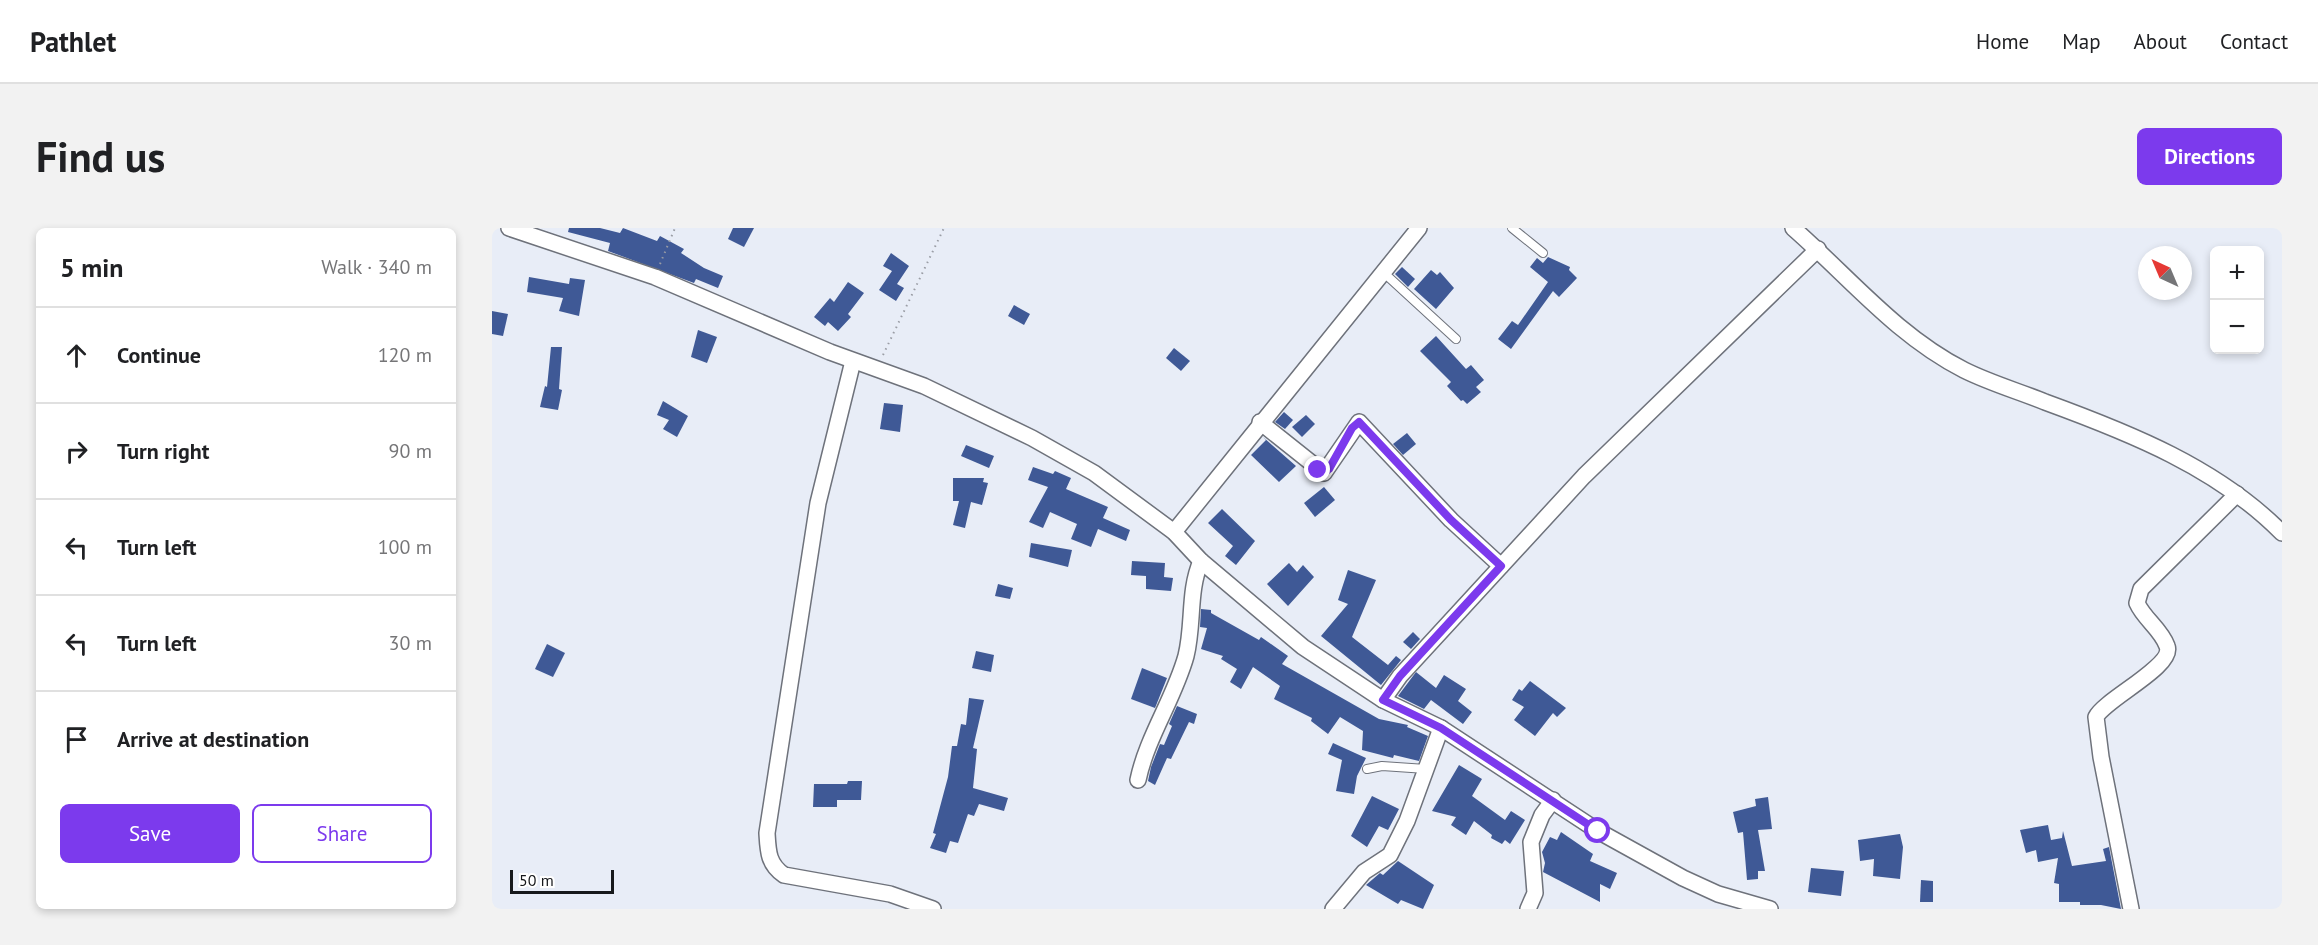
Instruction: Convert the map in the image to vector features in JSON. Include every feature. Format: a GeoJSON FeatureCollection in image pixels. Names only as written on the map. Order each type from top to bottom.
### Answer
{"type":"FeatureCollection","features":[{"type":"Feature","properties":{"kind":"street"},"geometry":{"type":"LineString","coordinates":[[509,228],[655,277],[853,361],[924,386],[1032,438],[1094,473],[1174,532],[1201,561],[1303,647],[1383,700],[1441,728],[1598,831],[1683,878],[1718,894],[1770,909]]}},
{"type":"Feature","properties":{"kind":"street"},"geometry":{"type":"LineString","coordinates":[[1174,532],[1260,422],[1419,228]]}},
{"type":"Feature","properties":{"kind":"street"},"geometry":{"type":"LineString","coordinates":[[1793,228],[1818,249],[1885,316],[1936,354],[1965,370],[2140,440],[2186,462],[2237,494],[2282,533]]}},
{"type":"Feature","properties":{"kind":"street"},"geometry":{"type":"LineString","coordinates":[[1383,700],[1400,676],[1584,476],[1818,249]]}},
{"type":"Feature","properties":{"kind":"street"},"geometry":{"type":"LineString","coordinates":[[853,361],[818,503],[767,832],[768,854],[774,868],[784,875],[890,894],[933,909]]}},
{"type":"Feature","properties":{"kind":"street"},"geometry":{"type":"LineString","coordinates":[[1260,422],[1324,473],[1359,422],[1451,520],[1501,566]]}},
{"type":"Feature","properties":{"kind":"street"},"geometry":{"type":"LineString","coordinates":[[2131,909],[2101,757],[2096,717],[2107,705],[2157,667],[2166,655],[2167,645],[2137,603],[2141,589],[2237,494]]}},
{"type":"Feature","properties":{"kind":"street"},"geometry":{"type":"LineString","coordinates":[[1138,780],[1142,760],[1184,664],[1194,577],[1201,561]]}},
{"type":"Feature","properties":{"kind":"street"},"geometry":{"type":"LineString","coordinates":[[1333,909],[1364,872],[1390,855],[1441,728]]}},
{"type":"Feature","properties":{"kind":"street"},"geometry":{"type":"LineString","coordinates":[[1528,909],[1536,893],[1531,842],[1542,815],[1553,800]]}},
{"type":"Feature","properties":{"kind":"lane"},"geometry":{"type":"LineString","coordinates":[[1512,228],[1543,253]]}},
{"type":"Feature","properties":{"kind":"lane"},"geometry":{"type":"LineString","coordinates":[[1383,272],[1456,339]]}},
{"type":"Feature","properties":{"kind":"lane"},"geometry":{"type":"LineString","coordinates":[[1367,769],[1382,766],[1426,770]]}},
{"type":"Feature","properties":{"kind":"path"},"geometry":{"type":"LineString","coordinates":[[655,277],[675,228]]}},
{"type":"Feature","properties":{"kind":"path"},"geometry":{"type":"LineString","coordinates":[[876,369],[944,228]]}},
{"type":"Feature","properties":{"kind":"building"},"geometry":{"type":"Polygon","coordinates":[[[569,228],[600,228],[620,233],[623,228],[657,241],[660,236],[684,249],[681,253],[704,268],[723,276],[718,288],[696,279],[694,283],[608,251],[610,243],[568,232],[569,228]]]}},
{"type":"Feature","properties":{"kind":"building"},"geometry":{"type":"Polygon","coordinates":[[[733,228],[754,228],[744,247],[728,239],[733,228]]]}},
{"type":"Feature","properties":{"kind":"building"},"geometry":{"type":"Polygon","coordinates":[[[891,253],[909,266],[897,284],[904,288],[896,301],[879,290],[892,271],[883,266],[891,253]]]}},
{"type":"Feature","properties":{"kind":"building"},"geometry":{"type":"Polygon","coordinates":[[[1548,257],[1570,267],[1569,270],[1577,278],[1559,297],[1553,291],[1511,349],[1498,339],[1512,321],[1518,325],[1548,282],[1530,267],[1537,258],[1543,263],[1548,257]]]}},
{"type":"Feature","properties":{"kind":"building"},"geometry":{"type":"Polygon","coordinates":[[[1402,267],[1415,279],[1408,287],[1395,274],[1402,267]]]}},
{"type":"Feature","properties":{"kind":"building"},"geometry":{"type":"Polygon","coordinates":[[[1431,270],[1437,275],[1440,272],[1454,288],[1436,309],[1414,289],[1431,270]]]}},
{"type":"Feature","properties":{"kind":"building"},"geometry":{"type":"Polygon","coordinates":[[[529,277],[569,284],[570,278],[585,280],[579,316],[559,311],[563,298],[527,292],[529,277]]]}},
{"type":"Feature","properties":{"kind":"building"},"geometry":{"type":"Polygon","coordinates":[[[848,282],[864,293],[848,314],[851,317],[838,331],[828,322],[825,326],[814,317],[830,298],[834,302],[848,282]]]}},
{"type":"Feature","properties":{"kind":"building"},"geometry":{"type":"Polygon","coordinates":[[[1014,305],[1030,314],[1024,325],[1008,316],[1014,305]]]}},
{"type":"Feature","properties":{"kind":"building"},"geometry":{"type":"Polygon","coordinates":[[[492,311],[508,314],[503,336],[492,334],[492,311]]]}},
{"type":"Feature","properties":{"kind":"building"},"geometry":{"type":"Polygon","coordinates":[[[698,330],[717,337],[707,363],[691,357],[698,330]]]}},
{"type":"Feature","properties":{"kind":"building"},"geometry":{"type":"Polygon","coordinates":[[[1436,336],[1466,369],[1471,365],[1484,380],[1476,387],[1481,392],[1467,404],[1447,386],[1451,382],[1420,351],[1436,336]]]}},
{"type":"Feature","properties":{"kind":"building"},"geometry":{"type":"Polygon","coordinates":[[[551,347],[562,347],[559,389],[562,390],[558,410],[540,407],[545,386],[547,387],[551,347]]]}},
{"type":"Feature","properties":{"kind":"building"},"geometry":{"type":"Polygon","coordinates":[[[1174,348],[1190,361],[1181,371],[1166,358],[1174,348]]]}},
{"type":"Feature","properties":{"kind":"building"},"geometry":{"type":"Polygon","coordinates":[[[663,401],[688,416],[677,437],[663,429],[669,420],[657,415],[663,401]]]}},
{"type":"Feature","properties":{"kind":"building"},"geometry":{"type":"Polygon","coordinates":[[[884,403],[903,405],[900,432],[880,429],[884,403]]]}},
{"type":"Feature","properties":{"kind":"building"},"geometry":{"type":"Polygon","coordinates":[[[1284,412],[1293,420],[1285,429],[1275,422],[1284,412]]]}},
{"type":"Feature","properties":{"kind":"building"},"geometry":{"type":"Polygon","coordinates":[[[1306,415],[1315,424],[1302,437],[1292,427],[1306,415]]]}},
{"type":"Feature","properties":{"kind":"building"},"geometry":{"type":"Polygon","coordinates":[[[1407,433],[1416,444],[1403,455],[1393,444],[1407,433]]]}},
{"type":"Feature","properties":{"kind":"building"},"geometry":{"type":"Polygon","coordinates":[[[1263,437],[1296,466],[1279,482],[1251,455],[1266,440],[1263,437]]]}},
{"type":"Feature","properties":{"kind":"building"},"geometry":{"type":"Polygon","coordinates":[[[966,445],[994,456],[989,468],[961,456],[966,445]]]}},
{"type":"Feature","properties":{"kind":"building"},"geometry":{"type":"Polygon","coordinates":[[[1033,467],[1053,474],[1055,471],[1071,478],[1066,489],[1108,507],[1103,518],[1130,530],[1126,541],[1098,529],[1091,547],[1071,539],[1077,524],[1050,512],[1043,528],[1029,522],[1048,487],[1028,480],[1033,467]]]}},
{"type":"Feature","properties":{"kind":"building"},"geometry":{"type":"Polygon","coordinates":[[[953,478],[984,478],[983,482],[988,483],[982,505],[971,502],[965,528],[953,525],[959,501],[953,501],[953,478]]]}},
{"type":"Feature","properties":{"kind":"building"},"geometry":{"type":"Polygon","coordinates":[[[1324,487],[1335,500],[1315,517],[1304,503],[1324,487]]]}},
{"type":"Feature","properties":{"kind":"building"},"geometry":{"type":"Polygon","coordinates":[[[1222,509],[1255,541],[1236,565],[1225,556],[1233,546],[1208,523],[1222,509]]]}},
{"type":"Feature","properties":{"kind":"building"},"geometry":{"type":"Polygon","coordinates":[[[1031,543],[1072,550],[1068,567],[1029,557],[1031,543]]]}},
{"type":"Feature","properties":{"kind":"building"},"geometry":{"type":"Polygon","coordinates":[[[1132,561],[1165,563],[1164,577],[1173,578],[1171,591],[1146,589],[1146,576],[1131,575],[1132,561]]]}},
{"type":"Feature","properties":{"kind":"building"},"geometry":{"type":"Polygon","coordinates":[[[1289,563],[1297,572],[1303,565],[1314,577],[1288,606],[1267,584],[1289,563]]]}},
{"type":"Feature","properties":{"kind":"building"},"geometry":{"type":"Polygon","coordinates":[[[1348,570],[1376,580],[1352,637],[1388,665],[1396,656],[1401,660],[1381,685],[1321,636],[1348,604],[1338,600],[1348,570]]]}},
{"type":"Feature","properties":{"kind":"building"},"geometry":{"type":"Polygon","coordinates":[[[998,584],[1013,588],[1010,599],[995,596],[998,584]]]}},
{"type":"Feature","properties":{"kind":"building"},"geometry":{"type":"Polygon","coordinates":[[[1201,609],[1211,610],[1211,613],[1259,640],[1261,637],[1288,656],[1282,664],[1379,719],[1408,725],[1407,727],[1428,736],[1419,761],[1394,755],[1393,758],[1362,750],[1363,731],[1340,717],[1328,734],[1311,721],[1312,718],[1274,699],[1280,686],[1253,667],[1241,689],[1230,682],[1237,669],[1221,659],[1223,656],[1201,649],[1207,628],[1200,627],[1201,609]]]}},
{"type":"Feature","properties":{"kind":"building"},"geometry":{"type":"Polygon","coordinates":[[[1413,632],[1420,639],[1411,649],[1403,642],[1413,632]]]}},
{"type":"Feature","properties":{"kind":"building"},"geometry":{"type":"Polygon","coordinates":[[[547,644],[565,653],[553,677],[535,669],[547,644]]]}},
{"type":"Feature","properties":{"kind":"building"},"geometry":{"type":"Polygon","coordinates":[[[976,651],[994,655],[991,672],[972,668],[976,651]]]}},
{"type":"Feature","properties":{"kind":"building"},"geometry":{"type":"Polygon","coordinates":[[[1142,668],[1167,678],[1155,708],[1131,699],[1142,668]]]}},
{"type":"Feature","properties":{"kind":"building"},"geometry":{"type":"Polygon","coordinates":[[[1416,672],[1436,688],[1444,675],[1466,689],[1458,701],[1472,712],[1463,724],[1431,700],[1424,709],[1398,696],[1416,672]]]}},
{"type":"Feature","properties":{"kind":"building"},"geometry":{"type":"Polygon","coordinates":[[[1530,681],[1566,708],[1557,717],[1553,713],[1535,736],[1514,720],[1524,707],[1512,700],[1519,689],[1522,691],[1530,681]]]}},
{"type":"Feature","properties":{"kind":"building"},"geometry":{"type":"Polygon","coordinates":[[[969,698],[984,700],[973,748],[977,749],[973,788],[1008,798],[1004,811],[979,804],[974,816],[968,814],[958,843],[950,841],[946,853],[930,848],[936,834],[933,833],[948,777],[952,746],[957,746],[961,724],[966,725],[969,698]]]}},
{"type":"Feature","properties":{"kind":"building"},"geometry":{"type":"Polygon","coordinates":[[[1177,706],[1197,714],[1194,724],[1189,722],[1171,759],[1167,758],[1155,785],[1148,781],[1151,767],[1160,744],[1164,745],[1172,726],[1169,724],[1177,706]]]}},
{"type":"Feature","properties":{"kind":"building"},"geometry":{"type":"Polygon","coordinates":[[[1333,743],[1366,758],[1357,776],[1354,794],[1336,791],[1342,760],[1328,754],[1333,743]]]}},
{"type":"Feature","properties":{"kind":"building"},"geometry":{"type":"Polygon","coordinates":[[[1459,765],[1482,779],[1472,796],[1505,820],[1511,811],[1525,820],[1510,844],[1505,840],[1502,844],[1491,838],[1492,835],[1474,821],[1466,835],[1451,825],[1456,817],[1432,811],[1459,765]]]}},
{"type":"Feature","properties":{"kind":"building"},"geometry":{"type":"Polygon","coordinates":[[[848,781],[862,781],[861,800],[837,800],[837,807],[813,807],[814,784],[847,784],[848,781]]]}},
{"type":"Feature","properties":{"kind":"building"},"geometry":{"type":"Polygon","coordinates":[[[1372,796],[1399,809],[1388,830],[1379,826],[1367,847],[1351,836],[1372,796]]]}},
{"type":"Feature","properties":{"kind":"building"},"geometry":{"type":"Polygon","coordinates":[[[1768,797],[1772,829],[1758,830],[1765,871],[1758,871],[1758,879],[1747,880],[1743,832],[1738,833],[1733,812],[1756,806],[1755,799],[1768,797]]]}},
{"type":"Feature","properties":{"kind":"building"},"geometry":{"type":"Polygon","coordinates":[[[2048,825],[2051,840],[2062,838],[2063,831],[2072,866],[2106,861],[2103,849],[2109,847],[2121,909],[2101,905],[2080,905],[2080,902],[2059,902],[2059,884],[2054,883],[2058,858],[2038,862],[2036,850],[2026,853],[2020,830],[2048,825]]]}},
{"type":"Feature","properties":{"kind":"building"},"geometry":{"type":"Polygon","coordinates":[[[1561,832],[1593,854],[1590,861],[1617,873],[1610,889],[1600,884],[1600,902],[1543,872],[1545,863],[1542,852],[1550,837],[1557,840],[1561,832]]]}},
{"type":"Feature","properties":{"kind":"building"},"geometry":{"type":"Polygon","coordinates":[[[1900,834],[1903,847],[1900,879],[1873,876],[1874,859],[1860,861],[1858,840],[1900,834]]]}},
{"type":"Feature","properties":{"kind":"building"},"geometry":{"type":"Polygon","coordinates":[[[1398,861],[1434,885],[1423,909],[1401,900],[1398,904],[1366,885],[1380,873],[1383,875],[1398,861]]]}},
{"type":"Feature","properties":{"kind":"building"},"geometry":{"type":"Polygon","coordinates":[[[1811,868],[1844,871],[1841,896],[1808,892],[1811,868]]]}},
{"type":"Feature","properties":{"kind":"building"},"geometry":{"type":"Polygon","coordinates":[[[1921,880],[1933,881],[1933,902],[1920,902],[1921,880]]]}},
{"type":"Feature","properties":{"kind":"route"},"geometry":{"type":"LineString","coordinates":[[1318,470],[1324,473],[1329,469],[1352,428],[1359,422],[1451,520],[1501,566],[1390,687],[1383,700],[1441,728],[1598,831]]}}]}
